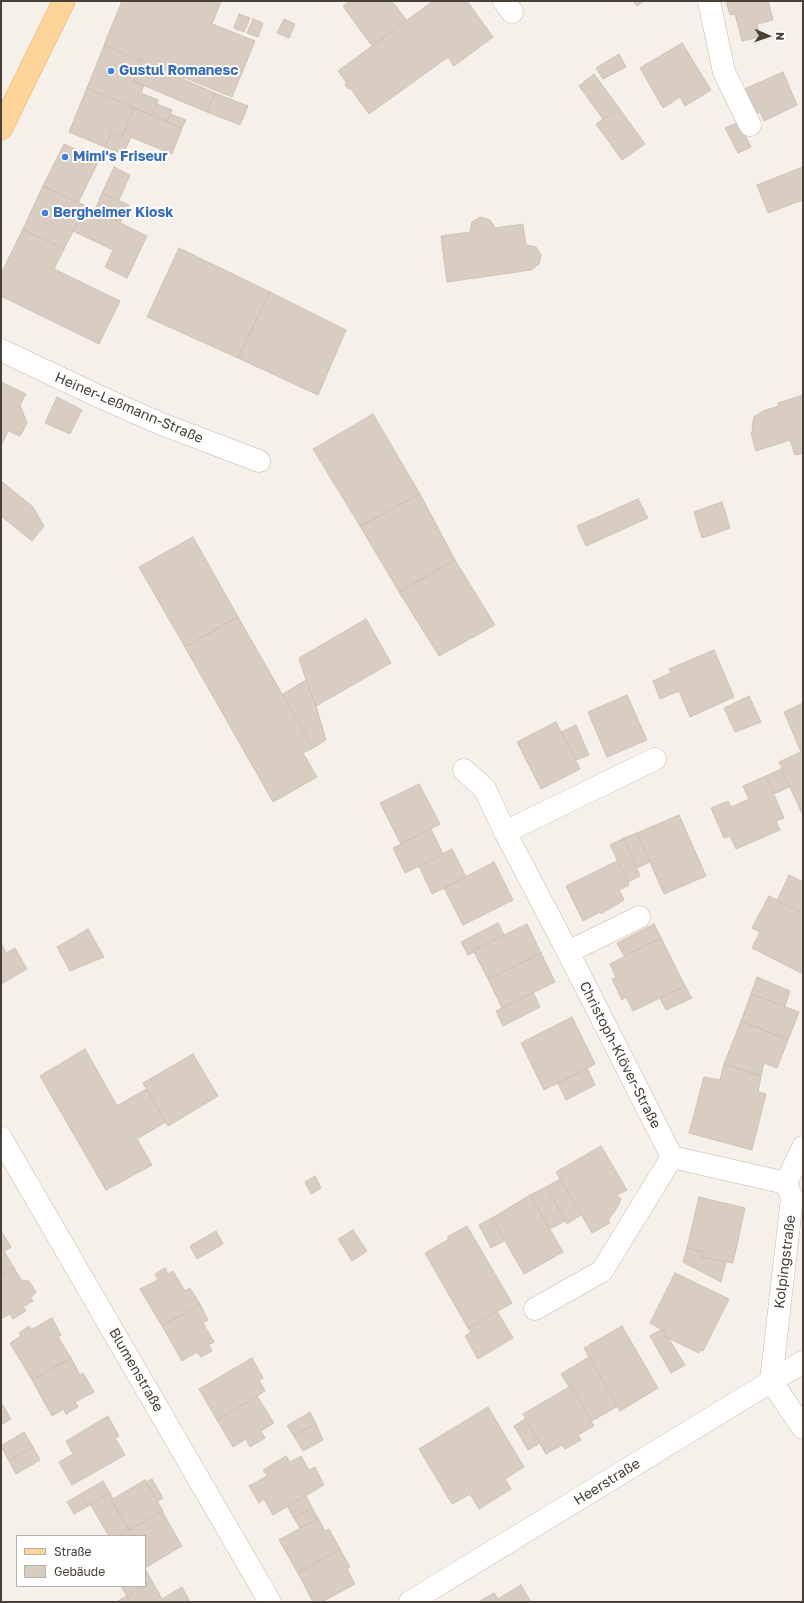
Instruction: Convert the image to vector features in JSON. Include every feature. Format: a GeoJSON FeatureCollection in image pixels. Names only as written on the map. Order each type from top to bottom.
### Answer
{"type":"FeatureCollection","features":[{"type":"Feature","properties":{"kind":"main road"},"geometry":{"type":"LineString","coordinates":[[1,129],[64,1]]}},
{"type":"Feature","properties":{"kind":"street"},"geometry":{"type":"LineString","coordinates":[[709,1],[724,72],[750,125]]}},
{"type":"Feature","properties":{"kind":"street","name":"Heiner-Leßmann-Straße"},"geometry":{"type":"LineString","coordinates":[[1,350],[159,423],[259,461]]}},
{"type":"Feature","properties":{"kind":"street"},"geometry":{"type":"LineString","coordinates":[[505,832],[655,758]]}},
{"type":"Feature","properties":{"kind":"street","name":"Christoph-Klöver-Straße"},"geometry":{"type":"LineString","coordinates":[[464,770],[485,789],[505,832],[672,1157]]}},
{"type":"Feature","properties":{"kind":"street"},"geometry":{"type":"LineString","coordinates":[[568,952],[639,917]]}},
{"type":"Feature","properties":{"kind":"street","name":"Blumenstraße"},"geometry":{"type":"LineString","coordinates":[[1,1138],[270,1602]]}},
{"type":"Feature","properties":{"kind":"street"},"geometry":{"type":"LineString","coordinates":[[535,1309],[602,1271],[672,1157],[786,1183],[803,1147]]}},
{"type":"Feature","properties":{"kind":"street","name":"Kolpingstraße"},"geometry":{"type":"LineString","coordinates":[[771,1381],[792,1198],[786,1183]]}},
{"type":"Feature","properties":{"kind":"street","name":"Heerstraße"},"geometry":{"type":"LineString","coordinates":[[410,1602],[803,1362]]}},
{"type":"Feature","properties":{"kind":"street"},"geometry":{"type":"LineString","coordinates":[[771,1381],[803,1428]]}},
{"type":"Feature","properties":{"kind":"building"},"geometry":{"type":"Polygon","coordinates":[[[122,1],[221,2],[212,24],[255,41],[232,97],[104,45],[122,1]]]}},
{"type":"Feature","properties":{"kind":"building"},"geometry":{"type":"Polygon","coordinates":[[[350,1],[392,1],[407,21],[372,46],[343,6],[350,1]]]}},
{"type":"Feature","properties":{"kind":"building"},"geometry":{"type":"Polygon","coordinates":[[[433,1],[467,1],[493,37],[454,66],[448,57],[369,114],[350,88],[348,89],[345,84],[347,83],[338,71],[433,1]]]}},
{"type":"Feature","properties":{"kind":"building"},"geometry":{"type":"Polygon","coordinates":[[[633,1],[644,1],[637,6],[633,1]]]}},
{"type":"Feature","properties":{"kind":"building"},"geometry":{"type":"Polygon","coordinates":[[[726,1],[768,1],[773,20],[757,24],[760,37],[742,41],[735,14],[730,15],[726,1]]]}},
{"type":"Feature","properties":{"kind":"building"},"geometry":{"type":"Polygon","coordinates":[[[239,14],[250,18],[244,32],[234,28],[239,14]]]}},
{"type":"Feature","properties":{"kind":"building"},"geometry":{"type":"Polygon","coordinates":[[[253,19],[263,23],[258,37],[247,33],[253,19]]]}},
{"type":"Feature","properties":{"kind":"building"},"geometry":{"type":"Polygon","coordinates":[[[284,19],[295,24],[289,38],[277,33],[284,19]]]}},
{"type":"Feature","properties":{"kind":"building"},"geometry":{"type":"Polygon","coordinates":[[[682,43],[711,90],[685,106],[680,97],[663,108],[640,68],[682,43]]]}},
{"type":"Feature","properties":{"kind":"building"},"geometry":{"type":"Polygon","coordinates":[[[104,46],[141,61],[133,81],[144,86],[141,93],[158,100],[152,115],[87,88],[104,46]]]}},
{"type":"Feature","properties":{"kind":"building"},"geometry":{"type":"Polygon","coordinates":[[[619,54],[626,67],[603,79],[596,68],[619,54]]]}},
{"type":"Feature","properties":{"kind":"building"},"geometry":{"type":"Polygon","coordinates":[[[141,61],[215,93],[207,112],[133,81],[141,61]]]}},
{"type":"Feature","properties":{"kind":"building"},"geometry":{"type":"Polygon","coordinates":[[[783,72],[797,105],[764,121],[760,112],[753,115],[740,91],[783,72]]]}},
{"type":"Feature","properties":{"kind":"building"},"geometry":{"type":"Polygon","coordinates":[[[594,74],[619,108],[603,119],[579,86],[594,74]]]}},
{"type":"Feature","properties":{"kind":"building"},"geometry":{"type":"Polygon","coordinates":[[[87,88],[134,108],[121,138],[111,132],[105,147],[69,132],[87,88]]]}},
{"type":"Feature","properties":{"kind":"building"},"geometry":{"type":"Polygon","coordinates":[[[215,93],[248,106],[240,125],[207,112],[215,93]]]}},
{"type":"Feature","properties":{"kind":"building"},"geometry":{"type":"Polygon","coordinates":[[[157,104],[172,110],[167,121],[152,115],[157,104]]]}},
{"type":"Feature","properties":{"kind":"building"},"geometry":{"type":"Polygon","coordinates":[[[134,108],[182,128],[172,154],[131,137],[123,154],[105,147],[111,132],[121,138],[134,108]]]}},
{"type":"Feature","properties":{"kind":"building"},"geometry":{"type":"Polygon","coordinates":[[[619,108],[645,144],[622,160],[596,124],[619,108]]]}},
{"type":"Feature","properties":{"kind":"building"},"geometry":{"type":"Polygon","coordinates":[[[170,114],[186,120],[182,128],[167,121],[170,114]]]}},
{"type":"Feature","properties":{"kind":"building"},"geometry":{"type":"Polygon","coordinates":[[[739,122],[751,147],[738,153],[725,128],[739,122]]]}},
{"type":"Feature","properties":{"kind":"building"},"geometry":{"type":"Polygon","coordinates":[[[64,144],[99,160],[78,203],[43,186],[64,144]]]}},
{"type":"Feature","properties":{"kind":"building"},"geometry":{"type":"Polygon","coordinates":[[[114,167],[130,175],[119,200],[102,193],[114,167]]]}},
{"type":"Feature","properties":{"kind":"building"},"geometry":{"type":"Polygon","coordinates":[[[803,167],[803,200],[768,213],[757,185],[803,167]]]}},
{"type":"Feature","properties":{"kind":"building"},"geometry":{"type":"Polygon","coordinates":[[[43,186],[86,206],[64,249],[23,229],[43,186]]]}},
{"type":"Feature","properties":{"kind":"building"},"geometry":{"type":"Polygon","coordinates":[[[102,193],[129,205],[120,223],[95,210],[102,193]]]}},
{"type":"Feature","properties":{"kind":"building"},"geometry":{"type":"Polygon","coordinates":[[[86,206],[147,236],[127,278],[105,267],[113,250],[73,231],[86,206]]]}},
{"type":"Feature","properties":{"kind":"building"},"geometry":{"type":"Polygon","coordinates":[[[480,217],[490,220],[495,228],[523,224],[526,245],[536,247],[541,255],[539,264],[531,270],[447,282],[441,236],[470,232],[472,222],[480,217]]]}},
{"type":"Feature","properties":{"kind":"building"},"geometry":{"type":"Polygon","coordinates":[[[23,229],[64,249],[54,269],[120,301],[99,344],[1,296],[1,274],[23,229]]]}},
{"type":"Feature","properties":{"kind":"building"},"geometry":{"type":"Polygon","coordinates":[[[179,248],[270,292],[238,358],[147,317],[179,248]]]}},
{"type":"Feature","properties":{"kind":"building"},"geometry":{"type":"Polygon","coordinates":[[[270,292],[346,330],[318,395],[238,358],[270,292]]]}},
{"type":"Feature","properties":{"kind":"building"},"geometry":{"type":"Polygon","coordinates":[[[1,382],[26,394],[20,405],[27,423],[20,436],[8,431],[1,446],[1,382]]]}},
{"type":"Feature","properties":{"kind":"building"},"geometry":{"type":"Polygon","coordinates":[[[803,395],[803,453],[795,455],[790,440],[756,451],[751,433],[753,432],[752,427],[754,417],[763,411],[779,406],[778,403],[803,395]]]}},
{"type":"Feature","properties":{"kind":"building"},"geometry":{"type":"Polygon","coordinates":[[[57,397],[82,410],[70,434],[45,423],[57,397]]]}},
{"type":"Feature","properties":{"kind":"building"},"geometry":{"type":"Polygon","coordinates":[[[373,414],[420,494],[360,526],[313,449],[373,414]]]}},
{"type":"Feature","properties":{"kind":"building"},"geometry":{"type":"Polygon","coordinates":[[[1,481],[33,507],[44,526],[32,541],[1,516],[1,481]]]}},
{"type":"Feature","properties":{"kind":"building"},"geometry":{"type":"Polygon","coordinates":[[[420,494],[455,560],[399,592],[360,526],[420,494]]]}},
{"type":"Feature","properties":{"kind":"building"},"geometry":{"type":"Polygon","coordinates":[[[638,499],[648,518],[586,546],[577,526],[638,499]]]}},
{"type":"Feature","properties":{"kind":"building"},"geometry":{"type":"Polygon","coordinates":[[[722,502],[730,528],[702,538],[694,512],[722,502]]]}},
{"type":"Feature","properties":{"kind":"building"},"geometry":{"type":"Polygon","coordinates":[[[193,537],[238,617],[185,647],[139,567],[193,537]]]}},
{"type":"Feature","properties":{"kind":"building"},"geometry":{"type":"Polygon","coordinates":[[[455,560],[495,625],[439,656],[399,592],[455,560]]]}},
{"type":"Feature","properties":{"kind":"building"},"geometry":{"type":"Polygon","coordinates":[[[238,617],[313,748],[303,753],[317,777],[273,802],[185,647],[238,617]]]}},
{"type":"Feature","properties":{"kind":"building"},"geometry":{"type":"Polygon","coordinates":[[[366,619],[391,663],[316,706],[299,658],[366,619]]]}},
{"type":"Feature","properties":{"kind":"building"},"geometry":{"type":"Polygon","coordinates":[[[714,650],[734,697],[690,717],[679,691],[660,699],[653,681],[671,673],[669,669],[714,650]]]}},
{"type":"Feature","properties":{"kind":"building"},"geometry":{"type":"Polygon","coordinates":[[[306,680],[316,706],[326,740],[313,748],[283,694],[306,680]]]}},
{"type":"Feature","properties":{"kind":"building"},"geometry":{"type":"Polygon","coordinates":[[[627,695],[647,740],[607,757],[588,712],[627,695]]]}},
{"type":"Feature","properties":{"kind":"building"},"geometry":{"type":"Polygon","coordinates":[[[749,696],[761,722],[735,732],[724,708],[749,696]]]}},
{"type":"Feature","properties":{"kind":"building"},"geometry":{"type":"Polygon","coordinates":[[[803,703],[803,751],[801,752],[784,712],[803,703]]]}},
{"type":"Feature","properties":{"kind":"building"},"geometry":{"type":"Polygon","coordinates":[[[556,722],[580,769],[541,789],[517,742],[556,722]]]}},
{"type":"Feature","properties":{"kind":"building"},"geometry":{"type":"Polygon","coordinates":[[[576,725],[589,755],[576,760],[561,732],[576,725]]]}},
{"type":"Feature","properties":{"kind":"building"},"geometry":{"type":"Polygon","coordinates":[[[803,751],[803,816],[779,762],[803,751]]]}},
{"type":"Feature","properties":{"kind":"building"},"geometry":{"type":"Polygon","coordinates":[[[781,769],[789,787],[774,794],[766,776],[781,769]]]}},
{"type":"Feature","properties":{"kind":"building"},"geometry":{"type":"Polygon","coordinates":[[[766,776],[784,818],[776,821],[780,830],[736,849],[730,836],[724,838],[711,808],[728,801],[731,807],[749,799],[743,786],[766,776]]]}},
{"type":"Feature","properties":{"kind":"building"},"geometry":{"type":"Polygon","coordinates":[[[419,784],[440,824],[401,844],[380,803],[419,784]]]}},
{"type":"Feature","properties":{"kind":"building"},"geometry":{"type":"Polygon","coordinates":[[[679,815],[706,876],[664,894],[637,833],[679,815]]]}},
{"type":"Feature","properties":{"kind":"building"},"geometry":{"type":"Polygon","coordinates":[[[431,829],[443,854],[405,873],[393,848],[431,829]]]}},
{"type":"Feature","properties":{"kind":"building"},"geometry":{"type":"Polygon","coordinates":[[[637,833],[650,862],[637,868],[624,838],[637,833]]]}},
{"type":"Feature","properties":{"kind":"building"},"geometry":{"type":"Polygon","coordinates":[[[624,838],[640,876],[628,882],[610,845],[624,838]]]}},
{"type":"Feature","properties":{"kind":"building"},"geometry":{"type":"Polygon","coordinates":[[[452,849],[466,877],[432,894],[419,866],[452,849]]]}},
{"type":"Feature","properties":{"kind":"building"},"geometry":{"type":"Polygon","coordinates":[[[617,861],[629,885],[619,890],[624,900],[601,914],[600,912],[583,921],[566,886],[617,861]]]}},
{"type":"Feature","properties":{"kind":"building"},"geometry":{"type":"Polygon","coordinates":[[[494,862],[513,900],[463,925],[444,888],[494,862]]]}},
{"type":"Feature","properties":{"kind":"building"},"geometry":{"type":"Polygon","coordinates":[[[789,875],[803,882],[803,913],[777,901],[789,875]]]}},
{"type":"Feature","properties":{"kind":"building"},"geometry":{"type":"Polygon","coordinates":[[[769,896],[803,913],[803,974],[752,948],[760,932],[752,928],[769,896]]]}},
{"type":"Feature","properties":{"kind":"building"},"geometry":{"type":"Polygon","coordinates":[[[498,923],[504,935],[473,950],[474,952],[468,955],[461,942],[498,923]]]}},
{"type":"Feature","properties":{"kind":"building"},"geometry":{"type":"Polygon","coordinates":[[[527,924],[541,953],[488,979],[473,950],[527,924]]]}},
{"type":"Feature","properties":{"kind":"building"},"geometry":{"type":"Polygon","coordinates":[[[654,924],[661,938],[624,956],[617,943],[654,924]]]}},
{"type":"Feature","properties":{"kind":"building"},"geometry":{"type":"Polygon","coordinates":[[[88,929],[104,957],[70,971],[57,947],[88,929]]]}},
{"type":"Feature","properties":{"kind":"building"},"geometry":{"type":"Polygon","coordinates":[[[661,938],[685,986],[633,1011],[626,997],[622,1000],[612,979],[616,978],[610,964],[661,938]]]}},
{"type":"Feature","properties":{"kind":"building"},"geometry":{"type":"Polygon","coordinates":[[[1,943],[6,953],[15,948],[27,969],[1,984],[1,943]]]}},
{"type":"Feature","properties":{"kind":"building"},"geometry":{"type":"Polygon","coordinates":[[[541,953],[555,982],[502,1008],[488,979],[541,953]]]}},
{"type":"Feature","properties":{"kind":"building"},"geometry":{"type":"Polygon","coordinates":[[[757,977],[790,991],[785,1006],[751,994],[757,977]]]}},
{"type":"Feature","properties":{"kind":"building"},"geometry":{"type":"Polygon","coordinates":[[[685,986],[692,998],[666,1010],[660,998],[685,986]]]}},
{"type":"Feature","properties":{"kind":"building"},"geometry":{"type":"Polygon","coordinates":[[[533,992],[540,1007],[503,1026],[496,1011],[533,992]]]}},
{"type":"Feature","properties":{"kind":"building"},"geometry":{"type":"Polygon","coordinates":[[[751,994],[799,1012],[788,1040],[741,1021],[751,994]]]}},
{"type":"Feature","properties":{"kind":"building"},"geometry":{"type":"Polygon","coordinates":[[[572,1017],[595,1064],[544,1090],[521,1043],[572,1017]]]}},
{"type":"Feature","properties":{"kind":"building"},"geometry":{"type":"Polygon","coordinates":[[[741,1021],[788,1040],[777,1068],[764,1063],[761,1076],[724,1064],[741,1021]]]}},
{"type":"Feature","properties":{"kind":"building"},"geometry":{"type":"Polygon","coordinates":[[[85,1049],[117,1106],[146,1089],[166,1122],[137,1139],[152,1165],[106,1190],[40,1076],[85,1049]]]}},
{"type":"Feature","properties":{"kind":"building"},"geometry":{"type":"Polygon","coordinates":[[[193,1054],[218,1096],[168,1126],[143,1083],[193,1054]]]}},
{"type":"Feature","properties":{"kind":"building"},"geometry":{"type":"Polygon","coordinates":[[[724,1064],[761,1076],[758,1092],[766,1094],[752,1150],[689,1133],[704,1077],[720,1080],[724,1064]]]}},
{"type":"Feature","properties":{"kind":"building"},"geometry":{"type":"Polygon","coordinates":[[[587,1068],[595,1085],[566,1100],[558,1083],[587,1068]]]}},
{"type":"Feature","properties":{"kind":"building"},"geometry":{"type":"Polygon","coordinates":[[[601,1146],[627,1190],[617,1195],[621,1199],[617,1208],[608,1220],[610,1223],[592,1233],[556,1172],[601,1146]]]}},
{"type":"Feature","properties":{"kind":"building"},"geometry":{"type":"Polygon","coordinates":[[[315,1176],[321,1188],[311,1194],[305,1182],[315,1176]]]}},
{"type":"Feature","properties":{"kind":"building"},"geometry":{"type":"Polygon","coordinates":[[[560,1179],[581,1215],[567,1224],[546,1187],[560,1179]]]}},
{"type":"Feature","properties":{"kind":"building"},"geometry":{"type":"Polygon","coordinates":[[[546,1187],[565,1221],[550,1229],[530,1195],[546,1187]]]}},
{"type":"Feature","properties":{"kind":"building"},"geometry":{"type":"Polygon","coordinates":[[[530,1195],[563,1252],[524,1274],[492,1218],[530,1195]]]}},
{"type":"Feature","properties":{"kind":"building"},"geometry":{"type":"Polygon","coordinates":[[[699,1197],[745,1208],[733,1263],[702,1257],[703,1252],[687,1248],[699,1197]]]}},
{"type":"Feature","properties":{"kind":"building"},"geometry":{"type":"Polygon","coordinates":[[[492,1218],[504,1241],[491,1248],[479,1225],[492,1218]]]}},
{"type":"Feature","properties":{"kind":"building"},"geometry":{"type":"Polygon","coordinates":[[[467,1226],[512,1303],[468,1328],[425,1253],[449,1239],[447,1237],[467,1226]]]}},
{"type":"Feature","properties":{"kind":"building"},"geometry":{"type":"Polygon","coordinates":[[[353,1230],[367,1251],[352,1261],[338,1239],[353,1230]]]}},
{"type":"Feature","properties":{"kind":"building"},"geometry":{"type":"Polygon","coordinates":[[[1,1231],[11,1247],[4,1251],[14,1268],[1,1275],[1,1231]]]}},
{"type":"Feature","properties":{"kind":"building"},"geometry":{"type":"Polygon","coordinates":[[[216,1231],[223,1244],[197,1259],[190,1246],[216,1231]]]}},
{"type":"Feature","properties":{"kind":"building"},"geometry":{"type":"Polygon","coordinates":[[[687,1248],[703,1252],[702,1257],[726,1262],[721,1282],[683,1262],[687,1248]]]}},
{"type":"Feature","properties":{"kind":"building"},"geometry":{"type":"Polygon","coordinates":[[[14,1268],[21,1280],[29,1281],[36,1292],[31,1298],[33,1301],[23,1307],[26,1311],[13,1319],[10,1314],[1,1319],[1,1275],[14,1268]]]}},
{"type":"Feature","properties":{"kind":"building"},"geometry":{"type":"Polygon","coordinates":[[[165,1268],[168,1274],[173,1271],[185,1291],[190,1288],[200,1304],[162,1326],[140,1289],[158,1280],[155,1274],[165,1268]]]}},
{"type":"Feature","properties":{"kind":"building"},"geometry":{"type":"Polygon","coordinates":[[[675,1273],[729,1299],[703,1351],[701,1350],[699,1353],[664,1336],[666,1332],[650,1323],[675,1273]]]}},
{"type":"Feature","properties":{"kind":"building"},"geometry":{"type":"Polygon","coordinates":[[[200,1304],[208,1320],[203,1323],[214,1342],[209,1345],[212,1351],[201,1357],[197,1352],[182,1361],[162,1326],[200,1304]]]}},
{"type":"Feature","properties":{"kind":"building"},"geometry":{"type":"Polygon","coordinates":[[[497,1311],[513,1338],[478,1359],[465,1336],[471,1332],[468,1328],[497,1311]]]}},
{"type":"Feature","properties":{"kind":"building"},"geometry":{"type":"Polygon","coordinates":[[[52,1318],[61,1335],[58,1337],[71,1358],[32,1380],[10,1343],[21,1336],[19,1333],[29,1326],[31,1330],[52,1318]]]}},
{"type":"Feature","properties":{"kind":"building"},"geometry":{"type":"Polygon","coordinates":[[[622,1326],[658,1388],[620,1411],[584,1348],[622,1326]]]}},
{"type":"Feature","properties":{"kind":"building"},"geometry":{"type":"Polygon","coordinates":[[[662,1329],[666,1332],[664,1336],[669,1339],[685,1365],[671,1373],[650,1336],[662,1329]]]}},
{"type":"Feature","properties":{"kind":"building"},"geometry":{"type":"Polygon","coordinates":[[[589,1357],[618,1406],[592,1421],[571,1386],[569,1387],[561,1374],[589,1357]]]}},
{"type":"Feature","properties":{"kind":"building"},"geometry":{"type":"Polygon","coordinates":[[[71,1358],[80,1375],[83,1373],[94,1392],[75,1402],[78,1407],[66,1414],[64,1409],[52,1416],[32,1380],[71,1358]]]}},
{"type":"Feature","properties":{"kind":"building"},"geometry":{"type":"Polygon","coordinates":[[[252,1358],[263,1378],[259,1380],[265,1391],[217,1420],[199,1389],[252,1358]]]}},
{"type":"Feature","properties":{"kind":"building"},"geometry":{"type":"Polygon","coordinates":[[[571,1386],[594,1426],[578,1435],[581,1440],[565,1449],[562,1445],[546,1454],[523,1414],[571,1386]]]}},
{"type":"Feature","properties":{"kind":"building"},"geometry":{"type":"Polygon","coordinates":[[[257,1396],[274,1423],[261,1431],[265,1438],[250,1447],[246,1439],[233,1447],[217,1420],[257,1396]]]}},
{"type":"Feature","properties":{"kind":"building"},"geometry":{"type":"Polygon","coordinates":[[[1,1402],[11,1419],[1,1425],[1,1402]]]}},
{"type":"Feature","properties":{"kind":"building"},"geometry":{"type":"Polygon","coordinates":[[[488,1407],[524,1467],[505,1479],[511,1489],[479,1509],[470,1494],[452,1504],[419,1449],[488,1407]]]}},
{"type":"Feature","properties":{"kind":"building"},"geometry":{"type":"Polygon","coordinates":[[[310,1412],[316,1424],[294,1436],[287,1426],[310,1412]]]}},
{"type":"Feature","properties":{"kind":"building"},"geometry":{"type":"Polygon","coordinates":[[[108,1416],[119,1436],[115,1438],[125,1455],[72,1485],[59,1462],[73,1454],[66,1441],[108,1416]]]}},
{"type":"Feature","properties":{"kind":"building"},"geometry":{"type":"Polygon","coordinates":[[[525,1419],[540,1443],[528,1450],[514,1426],[525,1419]]]}},
{"type":"Feature","properties":{"kind":"building"},"geometry":{"type":"Polygon","coordinates":[[[316,1424],[323,1440],[303,1451],[294,1436],[316,1424]]]}},
{"type":"Feature","properties":{"kind":"building"},"geometry":{"type":"Polygon","coordinates":[[[24,1432],[33,1447],[9,1461],[1,1446],[24,1432]]]}},
{"type":"Feature","properties":{"kind":"building"},"geometry":{"type":"Polygon","coordinates":[[[33,1447],[40,1460],[16,1474],[9,1461],[33,1447]]]}},
{"type":"Feature","properties":{"kind":"building"},"geometry":{"type":"Polygon","coordinates":[[[286,1456],[290,1462],[301,1456],[309,1470],[315,1467],[324,1485],[273,1515],[264,1499],[259,1503],[249,1486],[267,1476],[263,1470],[286,1456]]]}},
{"type":"Feature","properties":{"kind":"building"},"geometry":{"type":"Polygon","coordinates":[[[152,1479],[163,1498],[158,1501],[146,1482],[152,1479]]]}},
{"type":"Feature","properties":{"kind":"building"},"geometry":{"type":"Polygon","coordinates":[[[145,1480],[163,1511],[129,1530],[111,1500],[145,1480]]]}},
{"type":"Feature","properties":{"kind":"building"},"geometry":{"type":"Polygon","coordinates":[[[103,1481],[110,1493],[88,1506],[81,1494],[103,1481]]]}},
{"type":"Feature","properties":{"kind":"building"},"geometry":{"type":"Polygon","coordinates":[[[110,1493],[113,1499],[111,1500],[129,1530],[121,1535],[108,1535],[90,1504],[110,1493]]]}},
{"type":"Feature","properties":{"kind":"building"},"geometry":{"type":"Polygon","coordinates":[[[81,1494],[88,1506],[74,1514],[67,1502],[81,1494]]]}},
{"type":"Feature","properties":{"kind":"building"},"geometry":{"type":"Polygon","coordinates":[[[306,1496],[312,1508],[294,1518],[287,1506],[306,1496]]]}},
{"type":"Feature","properties":{"kind":"building"},"geometry":{"type":"Polygon","coordinates":[[[312,1508],[318,1518],[300,1528],[294,1518],[312,1508]]]}},
{"type":"Feature","properties":{"kind":"building"},"geometry":{"type":"Polygon","coordinates":[[[162,1511],[182,1546],[146,1567],[146,1535],[121,1535],[162,1511]]]}},
{"type":"Feature","properties":{"kind":"building"},"geometry":{"type":"Polygon","coordinates":[[[318,1518],[325,1531],[329,1529],[340,1549],[298,1573],[279,1540],[318,1518]]]}},
{"type":"Feature","properties":{"kind":"building"},"geometry":{"type":"Polygon","coordinates":[[[340,1549],[350,1567],[347,1569],[355,1584],[322,1602],[313,1602],[298,1573],[340,1549]]]}},
{"type":"Feature","properties":{"kind":"building"},"geometry":{"type":"Polygon","coordinates":[[[146,1571],[152,1581],[146,1584],[146,1571]]]}},
{"type":"Feature","properties":{"kind":"building"},"geometry":{"type":"Polygon","coordinates":[[[152,1581],[162,1599],[182,1587],[190,1602],[130,1602],[127,1596],[142,1587],[146,1587],[146,1585],[152,1581]]]}},
{"type":"Feature","properties":{"kind":"building"},"geometry":{"type":"Polygon","coordinates":[[[521,1585],[531,1602],[478,1602],[494,1593],[498,1599],[521,1585]]]}},
{"type":"Feature","properties":{"kind":"building"},"geometry":{"type":"Polygon","coordinates":[[[122,1587],[141,1587],[127,1596],[122,1587]]]}},
{"type":"Feature","properties":{"kind":"building"},"geometry":{"type":"Polygon","coordinates":[[[127,1596],[130,1602],[116,1602],[127,1596]]]}},
{"type":"Feature","properties":{"kind":"place","name":"Gustul Romanesc"},"geometry":{"type":"Point","coordinates":[111,71]}},
{"type":"Feature","properties":{"kind":"place","name":"Mimi's Friseur"},"geometry":{"type":"Point","coordinates":[65,157]}},
{"type":"Feature","properties":{"kind":"place","name":"Bergheimer Kiosk"},"geometry":{"type":"Point","coordinates":[45,213]}}]}
